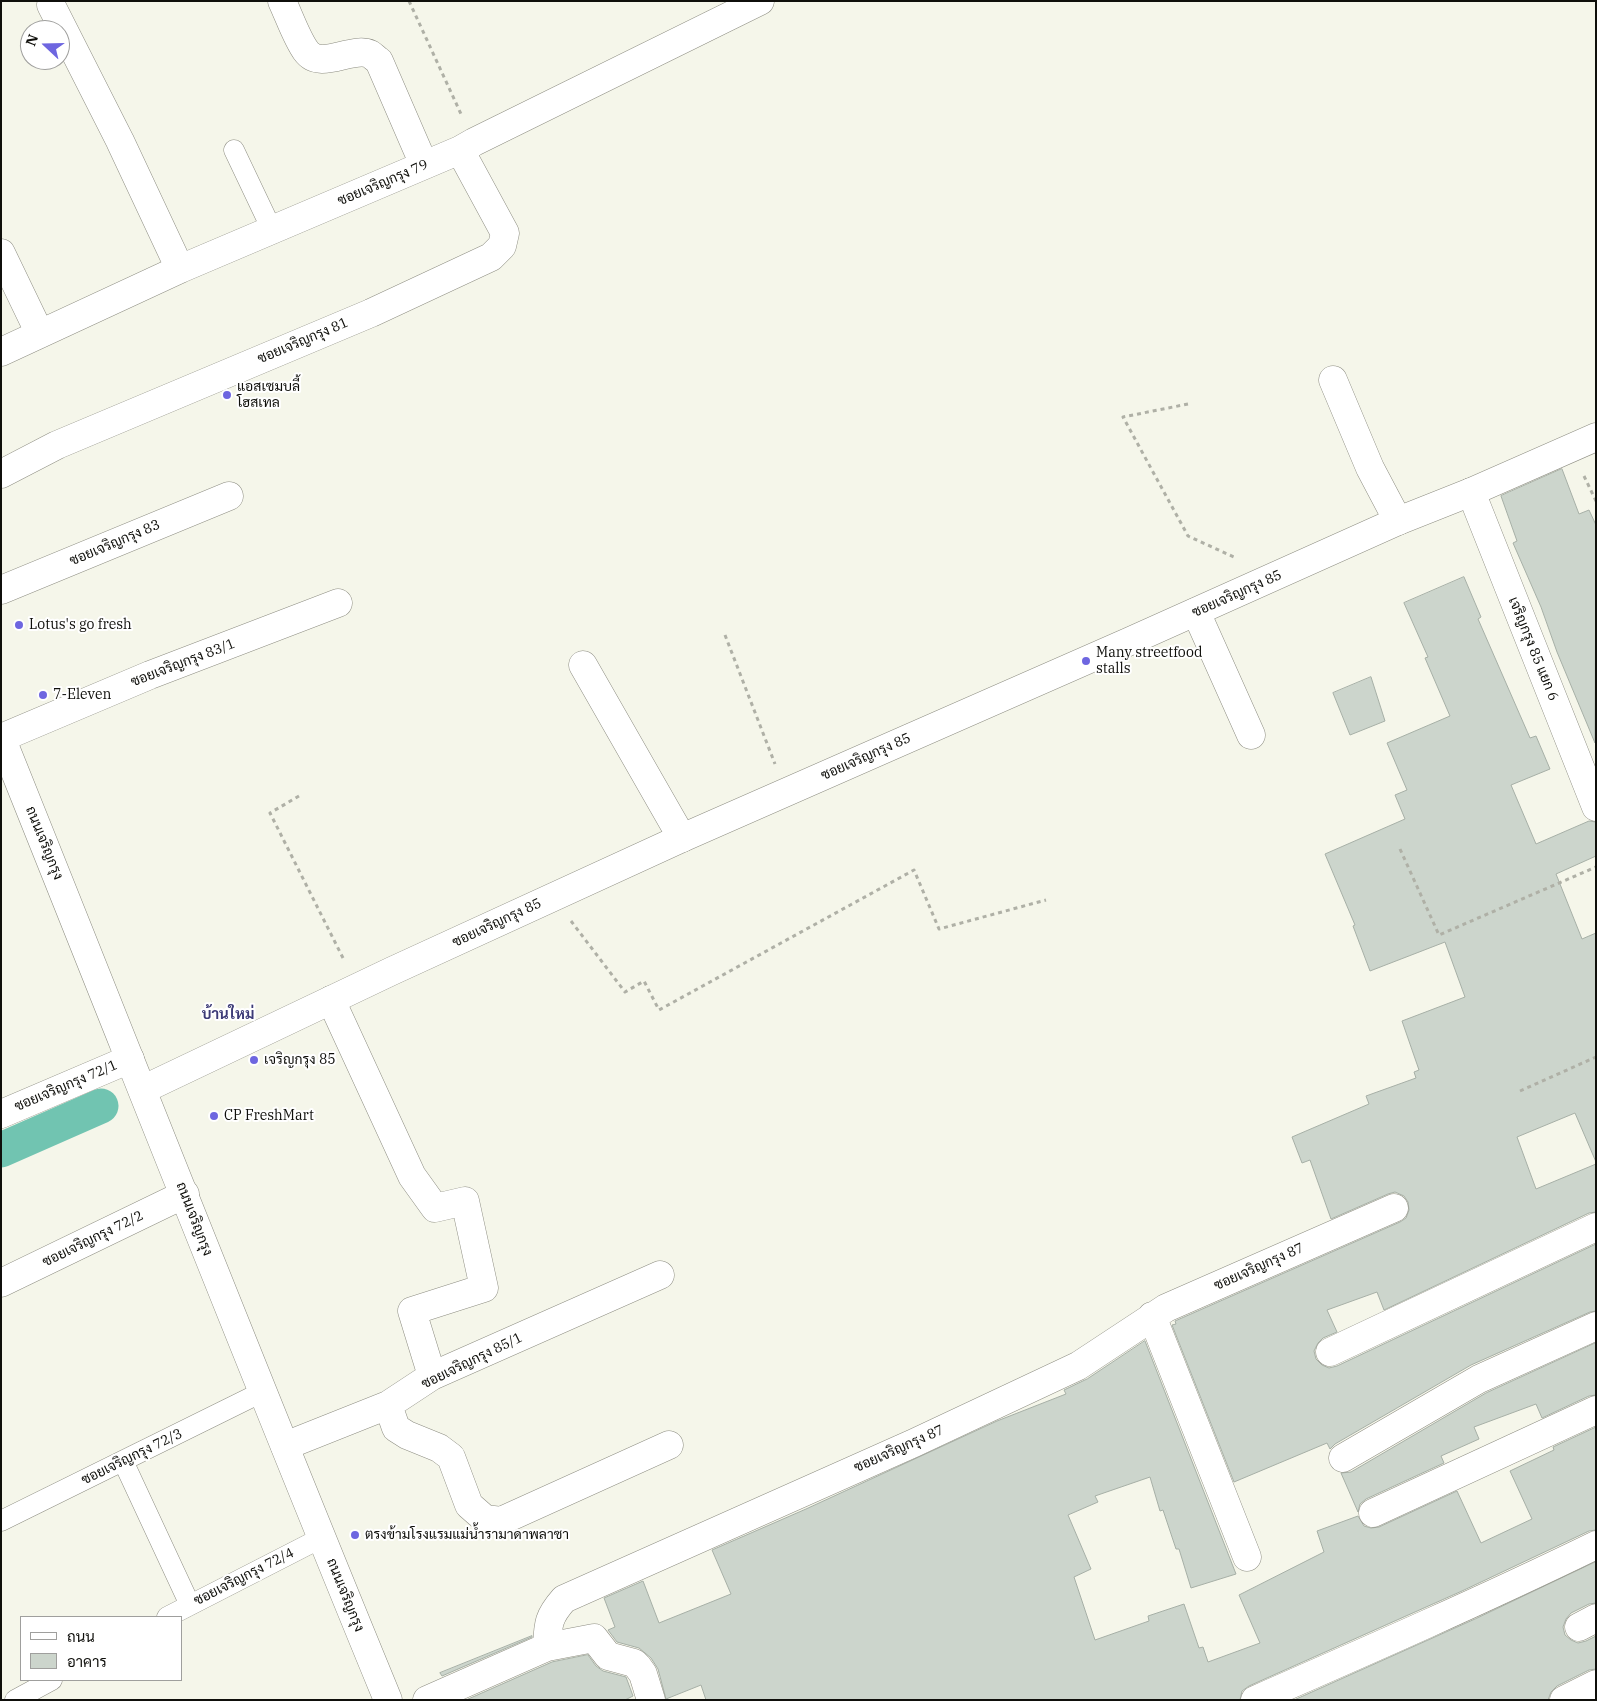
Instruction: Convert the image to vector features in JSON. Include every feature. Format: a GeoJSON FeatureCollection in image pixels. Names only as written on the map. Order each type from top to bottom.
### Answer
{"type":"FeatureCollection","features":[{"type":"Feature","properties":{"kind":"street"},"geometry":{"type":"LineString","coordinates":[[282,1],[306,53],[319,58],[335,58],[355,53],[369,53],[379,61],[424,165]]}},
{"type":"Feature","properties":{"kind":"street","name":"ซอยเจริญกรุง 79"},"geometry":{"type":"LineString","coordinates":[[1,352],[180,269],[467,146],[713,11],[760,1]]}},
{"type":"Feature","properties":{"kind":"street"},"geometry":{"type":"LineString","coordinates":[[51,5],[120,141],[180,269]]}},
{"type":"Feature","properties":{"kind":"street","name":"ซอยเจริญกรุง 81"},"geometry":{"type":"LineString","coordinates":[[1,474],[57,445],[371,313],[491,257],[502,246],[506,233],[467,146]]}},
{"type":"Feature","properties":{"kind":"street"},"geometry":{"type":"LineString","coordinates":[[1,253],[40,334]]}},
{"type":"Feature","properties":{"kind":"street"},"geometry":{"type":"LineString","coordinates":[[1333,380],[1370,468],[1398,521]]}},
{"type":"Feature","properties":{"kind":"street","name":"ซอยเจริญกรุง 85"},"geometry":{"type":"LineString","coordinates":[[142,1090],[331,1000],[682,838],[1398,521],[1471,492],[1596,437]]}},
{"type":"Feature","properties":{"kind":"street","name":"เจริญกรุง 85 แยก 6"},"geometry":{"type":"LineString","coordinates":[[1471,492],[1593,793]]}},
{"type":"Feature","properties":{"kind":"street","name":"ซอยเจริญกรุง 83"},"geometry":{"type":"LineString","coordinates":[[1,590],[229,496]]}},
{"type":"Feature","properties":{"kind":"street","name":"ซอยเจริญกรุง 83/1"},"geometry":{"type":"LineString","coordinates":[[1,738],[150,675],[338,603]]}},
{"type":"Feature","properties":{"kind":"street"},"geometry":{"type":"LineString","coordinates":[[1196,612],[1251,735]]}},
{"type":"Feature","properties":{"kind":"street"},"geometry":{"type":"LineString","coordinates":[[583,665],[682,838]]}},
{"type":"Feature","properties":{"kind":"street","name":"ถนนเจริญกรุง"},"geometry":{"type":"LineString","coordinates":[[1,738],[185,1194],[262,1392],[388,1700]]}},
{"type":"Feature","properties":{"kind":"street"},"geometry":{"type":"LineString","coordinates":[[331,1000],[412,1176],[435,1208],[465,1201],[484,1288],[412,1312],[432,1376]]}},
{"type":"Feature","properties":{"kind":"street","name":"ซอยเจริญกรุง 72/1"},"geometry":{"type":"LineString","coordinates":[[1,1114],[130,1059]]}},
{"type":"Feature","properties":{"kind":"street","name":"ซอยเจริญกรุง 72/2"},"geometry":{"type":"LineString","coordinates":[[1,1283],[185,1194]]}},
{"type":"Feature","properties":{"kind":"street","name":"ซอยเจริญกรุง 87"},"geometry":{"type":"LineString","coordinates":[[547,1647],[548,1628],[553,1612],[564,1598],[914,1443],[1078,1366],[1166,1308],[1394,1208]]}},
{"type":"Feature","properties":{"kind":"street"},"geometry":{"type":"LineString","coordinates":[[1330,1352],[1596,1227]]}},
{"type":"Feature","properties":{"kind":"street","name":"ซอยเจริญกรุง 85/1"},"geometry":{"type":"LineString","coordinates":[[284,1446],[388,1405],[432,1376],[660,1275]]}},
{"type":"Feature","properties":{"kind":"street"},"geometry":{"type":"LineString","coordinates":[[1152,1316],[1247,1557]]}},
{"type":"Feature","properties":{"kind":"street"},"geometry":{"type":"LineString","coordinates":[[1343,1458],[1479,1379],[1596,1326]]}},
{"type":"Feature","properties":{"kind":"street"},"geometry":{"type":"LineString","coordinates":[[388,1405],[396,1428],[439,1448],[451,1457],[470,1505],[485,1519],[501,1520],[669,1445]]}},
{"type":"Feature","properties":{"kind":"street"},"geometry":{"type":"LineString","coordinates":[[1373,1513],[1596,1410]]}},
{"type":"Feature","properties":{"kind":"street"},"geometry":{"type":"LineString","coordinates":[[1255,1700],[1374,1648],[1596,1545]]}},
{"type":"Feature","properties":{"kind":"street"},"geometry":{"type":"LineString","coordinates":[[427,1700],[547,1647],[594,1638],[608,1656],[638,1667],[643,1674],[651,1700]]}},
{"type":"Feature","properties":{"kind":"street"},"geometry":{"type":"LineString","coordinates":[[1564,1700],[1596,1684]]}},
{"type":"Feature","properties":{"kind":"lane"},"geometry":{"type":"LineString","coordinates":[[234,150],[272,230]]}},
{"type":"Feature","properties":{"kind":"lane","name":"ซอยเจริญกรุง 72/3"},"geometry":{"type":"LineString","coordinates":[[1,1521],[262,1392]]}},
{"type":"Feature","properties":{"kind":"lane"},"geometry":{"type":"LineString","coordinates":[[123,1461],[190,1605]]}},
{"type":"Feature","properties":{"kind":"lane","name":"ซอยเจริญกรุง 72/4"},"geometry":{"type":"LineString","coordinates":[[169,1616],[321,1538]]}},
{"type":"Feature","properties":{"kind":"lane"},"geometry":{"type":"LineString","coordinates":[[15,1700],[50,1681]]}},
{"type":"Feature","properties":{"kind":"path"},"geometry":{"type":"LineString","coordinates":[[410,1],[467,146]]}},
{"type":"Feature","properties":{"kind":"path"},"geometry":{"type":"LineString","coordinates":[[1188,404],[1123,417],[1188,536],[1275,576]]}},
{"type":"Feature","properties":{"kind":"path"},"geometry":{"type":"LineString","coordinates":[[725,635],[786,792]]}},
{"type":"Feature","properties":{"kind":"path"},"geometry":{"type":"LineString","coordinates":[[299,796],[270,813],[358,988]]}},
{"type":"Feature","properties":{"kind":"path"},"geometry":{"type":"LineString","coordinates":[[1400,849],[1439,935],[1596,866]]}},
{"type":"Feature","properties":{"kind":"path"},"geometry":{"type":"LineString","coordinates":[[553,897],[624,992],[644,981],[659,1010],[914,870],[939,929],[1046,900]]}},
{"type":"Feature","properties":{"kind":"path"},"geometry":{"type":"LineString","coordinates":[[1520,1091],[1596,1057]]}},
{"type":"Feature","properties":{"kind":"building"},"geometry":{"type":"Polygon","coordinates":[[[1562,469],[1579,514],[1589,510],[1596,525],[1595,743],[1557,652],[1541,607],[1513,543],[1517,541],[1501,496],[1562,469]]]}},
{"type":"Feature","properties":{"kind":"building"},"geometry":{"type":"Polygon","coordinates":[[[1464,577],[1481,617],[1478,619],[1530,738],[1536,736],[1550,769],[1511,785],[1536,844],[1589,821],[1596,822],[1596,856],[1556,874],[1582,939],[1596,933],[1596,1162],[1575,1113],[1517,1137],[1536,1189],[1596,1164],[1596,1212],[1589,1213],[1384,1310],[1377,1292],[1327,1310],[1337,1332],[1323,1338],[1314,1351],[1316,1359],[1322,1365],[1329,1368],[1337,1366],[1596,1244],[1596,1311],[1471,1365],[1335,1444],[1330,1449],[1327,1443],[1234,1482],[1172,1325],[1176,1324],[1175,1321],[1406,1218],[1409,1210],[1408,1202],[1404,1196],[1395,1192],[1331,1219],[1310,1160],[1302,1163],[1292,1137],[1369,1104],[1366,1096],[1416,1078],[1414,1072],[1419,1070],[1402,1021],[1465,997],[1445,942],[1370,971],[1353,926],[1355,925],[1325,854],[1405,819],[1395,795],[1407,790],[1387,743],[1450,716],[1425,658],[1428,657],[1404,603],[1464,577]]]}},
{"type":"Feature","properties":{"kind":"building"},"geometry":{"type":"Polygon","coordinates":[[[1371,677],[1385,721],[1350,735],[1333,693],[1371,677]]]}},
{"type":"Feature","properties":{"kind":"building"},"geometry":{"type":"Polygon","coordinates":[[[1145,1341],[1236,1574],[1191,1588],[1179,1549],[1176,1549],[1163,1510],[1160,1511],[1150,1477],[1095,1496],[1098,1502],[1068,1515],[1091,1569],[1074,1577],[1095,1640],[1149,1621],[1148,1616],[1184,1604],[1199,1648],[1203,1647],[1208,1662],[1260,1643],[1239,1595],[1324,1552],[1317,1531],[1358,1516],[1364,1526],[1371,1528],[1379,1527],[1457,1491],[1481,1543],[1532,1519],[1510,1471],[1554,1450],[1553,1447],[1596,1427],[1596,1530],[1589,1531],[1462,1591],[1249,1686],[1242,1691],[1240,1700],[706,1700],[701,1685],[666,1699],[658,1669],[651,1658],[639,1648],[617,1642],[608,1630],[615,1627],[604,1598],[643,1581],[659,1623],[731,1594],[712,1550],[997,1421],[1066,1394],[1064,1390],[1087,1379],[1145,1341]]]}},
{"type":"Feature","properties":{"kind":"building"},"geometry":{"type":"Polygon","coordinates":[[[1596,1343],[1596,1395],[1589,1396],[1542,1418],[1536,1404],[1474,1427],[1479,1439],[1441,1456],[1444,1463],[1366,1499],[1360,1504],[1358,1512],[1341,1473],[1351,1472],[1486,1393],[1596,1343]]]}},
{"type":"Feature","properties":{"kind":"building"},"geometry":{"type":"Polygon","coordinates":[[[1596,1562],[1596,1603],[1589,1604],[1571,1613],[1563,1627],[1565,1635],[1578,1643],[1596,1636],[1596,1669],[1589,1670],[1557,1686],[1551,1692],[1548,1700],[1294,1700],[1475,1619],[1596,1562]]]}},
{"type":"Feature","properties":{"kind":"building"},"geometry":{"type":"Polygon","coordinates":[[[532,1636],[442,1676],[440,1673],[532,1636]]]}},
{"type":"Feature","properties":{"kind":"building"},"geometry":{"type":"Polygon","coordinates":[[[588,1655],[596,1666],[603,1671],[626,1677],[633,1696],[625,1700],[466,1700],[552,1662],[588,1655]]]}},
{"type":"Feature","properties":{"kind":"waterway"},"geometry":{"type":"LineString","coordinates":[[1,1150],[101,1106]]}},
{"type":"Feature","properties":{"kind":"place","name":"แอสเซมบลี้ โฮสเทล"},"geometry":{"type":"Point","coordinates":[227,395]}},
{"type":"Feature","properties":{"kind":"place","name":"Lotus's go fresh"},"geometry":{"type":"Point","coordinates":[19,625]}},
{"type":"Feature","properties":{"kind":"place","name":"Many streetfood stalls"},"geometry":{"type":"Point","coordinates":[1086,661]}},
{"type":"Feature","properties":{"kind":"place","name":"7-Eleven"},"geometry":{"type":"Point","coordinates":[43,695]}},
{"type":"Feature","properties":{"kind":"place","name":"เจริญกรุง 85"},"geometry":{"type":"Point","coordinates":[254,1060]}},
{"type":"Feature","properties":{"kind":"place","name":"CP FreshMart"},"geometry":{"type":"Point","coordinates":[214,1116]}},
{"type":"Feature","properties":{"kind":"place","name":"ตรงข้ามโรงแรมแม่น้ำรามาดาพลาซา"},"geometry":{"type":"Point","coordinates":[355,1535]}},
{"type":"Feature","properties":{"kind":"district","name":"บ้านใหม่"},"geometry":{"type":"Point","coordinates":[228,1015]}}]}
